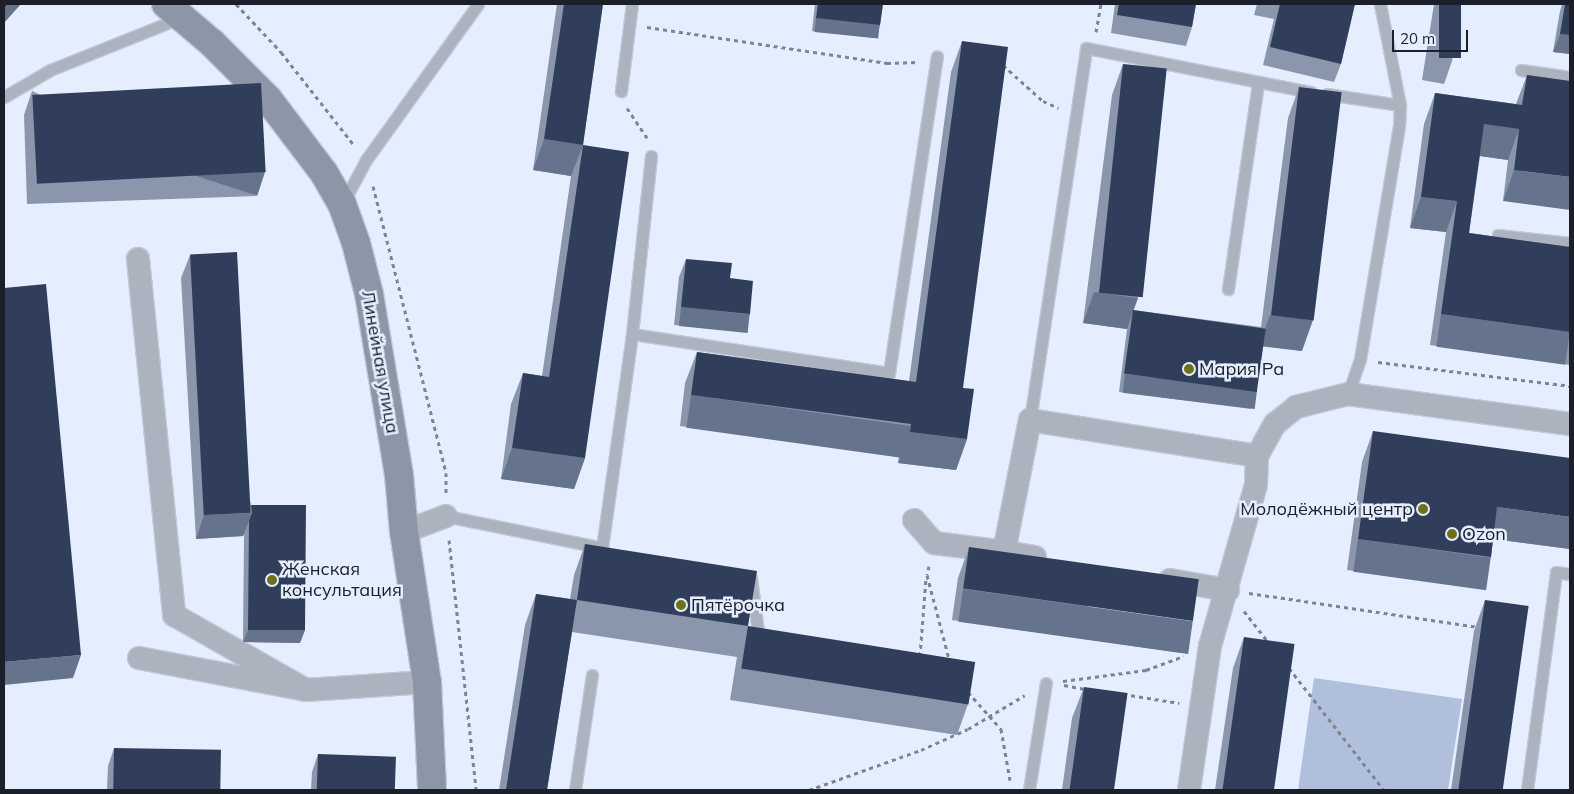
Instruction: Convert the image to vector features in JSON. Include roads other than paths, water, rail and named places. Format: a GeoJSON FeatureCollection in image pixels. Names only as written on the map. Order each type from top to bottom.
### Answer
{"type":"FeatureCollection","features":[{"type":"Feature","properties":{"kind":"main road","name":"Линейная улица"},"geometry":{"type":"LineString","coordinates":[[174,11],[268,99],[324,173],[342,204],[369,294],[399,475],[404,532],[427,682],[432,790]]}},
{"type":"Feature","properties":{"kind":"street"},"geometry":{"type":"LineString","coordinates":[[138,259],[174,615],[306,690]]}},
{"type":"Feature","properties":{"kind":"street"},"geometry":{"type":"LineString","coordinates":[[1189,790],[1210,646],[1228,590],[1256,484],[1257,456],[1275,424],[1296,407],[1348,394],[1570,424]]}},
{"type":"Feature","properties":{"kind":"street"},"geometry":{"type":"LineString","coordinates":[[1004,552],[1030,420],[1257,456]]}},
{"type":"Feature","properties":{"kind":"street"},"geometry":{"type":"LineString","coordinates":[[404,532],[446,516]]}},
{"type":"Feature","properties":{"kind":"street"},"geometry":{"type":"LineString","coordinates":[[914,520],[934,543],[1053,560]]}},
{"type":"Feature","properties":{"kind":"street"},"geometry":{"type":"LineString","coordinates":[[1150,577],[1228,590]]}},
{"type":"Feature","properties":{"kind":"street"},"geometry":{"type":"LineString","coordinates":[[139,658],[306,690],[427,682]]}},
{"type":"Feature","properties":{"kind":"lane"},"geometry":{"type":"LineString","coordinates":[[342,204],[366,160],[478,4]]}},
{"type":"Feature","properties":{"kind":"lane"},"geometry":{"type":"LineString","coordinates":[[621,91],[632,4]]}},
{"type":"Feature","properties":{"kind":"lane"},"geometry":{"type":"LineString","coordinates":[[1348,394],[1360,359],[1400,105],[1380,4]]}},
{"type":"Feature","properties":{"kind":"lane"},"geometry":{"type":"LineString","coordinates":[[4,97],[50,70],[174,11]]}},
{"type":"Feature","properties":{"kind":"lane"},"geometry":{"type":"LineString","coordinates":[[1030,420],[1086,48],[1258,84],[1400,105]]}},
{"type":"Feature","properties":{"kind":"lane"},"geometry":{"type":"LineString","coordinates":[[632,334],[889,373],[937,57]]}},
{"type":"Feature","properties":{"kind":"lane"},"geometry":{"type":"LineString","coordinates":[[1521,70],[1570,77]]}},
{"type":"Feature","properties":{"kind":"lane"},"geometry":{"type":"LineString","coordinates":[[1228,288],[1258,84]]}},
{"type":"Feature","properties":{"kind":"lane"},"geometry":{"type":"LineString","coordinates":[[446,516],[607,549],[651,156]]}},
{"type":"Feature","properties":{"kind":"lane"},"geometry":{"type":"LineString","coordinates":[[1498,235],[1570,243]]}},
{"type":"Feature","properties":{"kind":"lane"},"geometry":{"type":"LineString","coordinates":[[1527,790],[1556,572],[1570,574]]}},
{"type":"Feature","properties":{"kind":"lane"},"geometry":{"type":"LineString","coordinates":[[734,575],[753,579],[758,640],[767,641]]}},
{"type":"Feature","properties":{"kind":"lane"},"geometry":{"type":"LineString","coordinates":[[576,790],[592,675]]}},
{"type":"Feature","properties":{"kind":"lane"},"geometry":{"type":"LineString","coordinates":[[1029,790],[1046,683]]}},
{"type":"Feature","properties":{"kind":"place","name":"Мария Ра"},"geometry":{"type":"Point","coordinates":[1189,369]}},
{"type":"Feature","properties":{"kind":"place","name":"Молодёжный центр"},"geometry":{"type":"Point","coordinates":[1423,509]}},
{"type":"Feature","properties":{"kind":"place","name":"Ozon"},"geometry":{"type":"Point","coordinates":[1452,534]}},
{"type":"Feature","properties":{"kind":"place","name":"Женская консультация"},"geometry":{"type":"Point","coordinates":[272,580]}},
{"type":"Feature","properties":{"kind":"place","name":"Пятёрочка"},"geometry":{"type":"Point","coordinates":[681,605]}}]}
